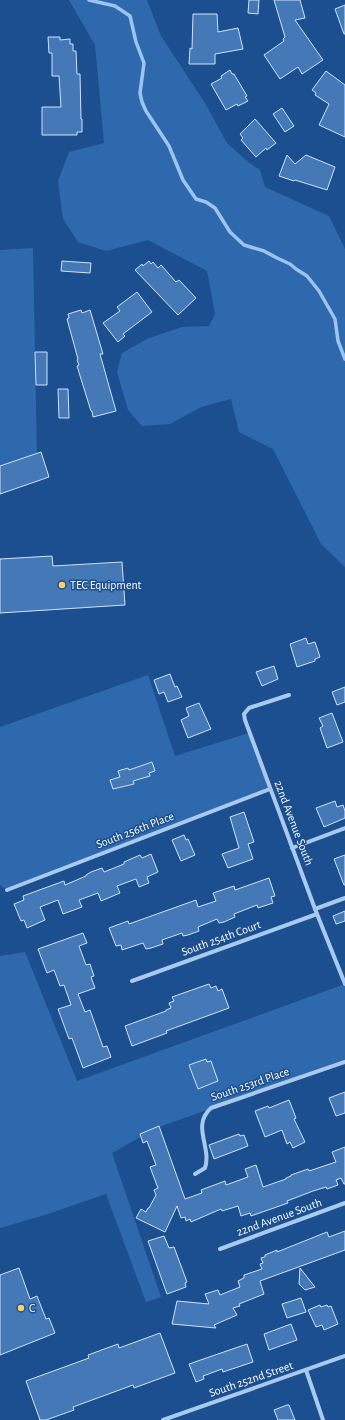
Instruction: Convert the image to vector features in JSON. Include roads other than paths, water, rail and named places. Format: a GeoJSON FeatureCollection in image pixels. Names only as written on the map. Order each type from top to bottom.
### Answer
{"type":"FeatureCollection","features":[{"type":"Feature","properties":{"kind":"street","name":"22nd Avenue South"},"geometry":{"type":"LineString","coordinates":[[289,695],[249,708],[244,714],[245,720],[315,909],[345,984]]}},
{"type":"Feature","properties":{"kind":"street","name":"South 256th Place"},"geometry":{"type":"LineString","coordinates":[[7,890],[270,789]]}},
{"type":"Feature","properties":{"kind":"street"},"geometry":{"type":"LineString","coordinates":[[292,848],[345,828]]}},
{"type":"Feature","properties":{"kind":"street"},"geometry":{"type":"LineString","coordinates":[[315,909],[345,898]]}},
{"type":"Feature","properties":{"kind":"street","name":"South 254th Court"},"geometry":{"type":"LineString","coordinates":[[132,981],[317,914]]}},
{"type":"Feature","properties":{"kind":"street","name":"South 253rd Place"},"geometry":{"type":"LineString","coordinates":[[195,1174],[205,1168],[207,1161],[202,1124],[205,1113],[211,1108],[345,1062]]}},
{"type":"Feature","properties":{"kind":"street","name":"22nd Avenue South"},"geometry":{"type":"LineString","coordinates":[[220,1249],[345,1203]]}},
{"type":"Feature","properties":{"kind":"street","name":"South 252nd Street"},"geometry":{"type":"LineString","coordinates":[[163,1420],[345,1356]]}},
{"type":"Feature","properties":{"kind":"street"},"geometry":{"type":"LineString","coordinates":[[306,1370],[323,1420]]}},
{"type":"Feature","properties":{"kind":"waterway"},"geometry":{"type":"LineString","coordinates":[[89,0],[115,6],[130,16],[136,42],[144,63],[140,93],[142,102],[146,111],[169,146],[183,180],[196,199],[206,202],[215,208],[230,232],[244,245],[264,251],[290,264],[307,276],[319,291],[335,319],[338,341],[345,359]]}},
{"type":"Feature","properties":{"kind":"place","name":"TEC Equipment"},"geometry":{"type":"Point","coordinates":[62,585]}},
{"type":"Feature","properties":{"kind":"place","name":"C"},"geometry":{"type":"Point","coordinates":[21,1308]}}]}
